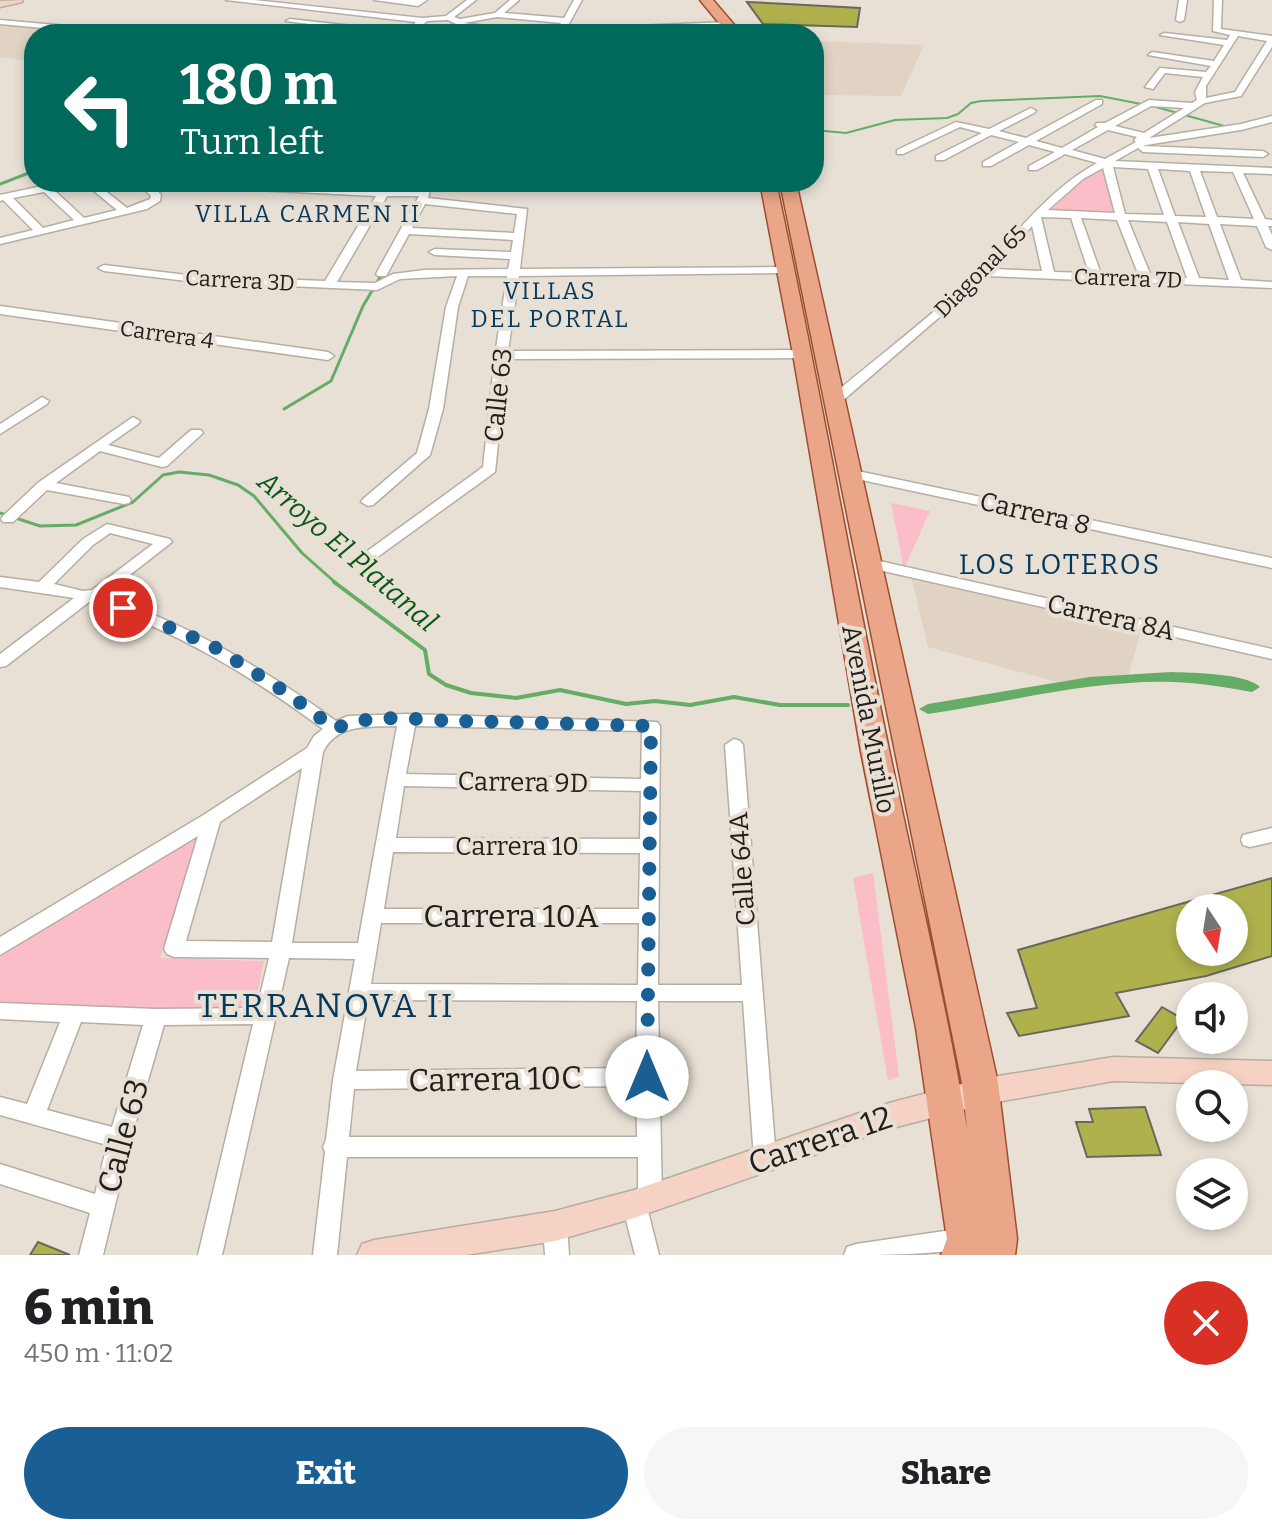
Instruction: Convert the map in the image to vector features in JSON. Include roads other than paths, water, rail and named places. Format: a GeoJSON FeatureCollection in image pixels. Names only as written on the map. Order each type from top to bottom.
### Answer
{"type":"FeatureCollection","features":[{"type":"Feature","properties":{"kind":"main road"},"geometry":{"type":"LineString","coordinates":[[0,4],[18,0]]}},
{"type":"Feature","properties":{"kind":"main road"},"geometry":{"type":"LineString","coordinates":[[706,0],[727,24]]}},
{"type":"Feature","properties":{"kind":"main road"},"geometry":{"type":"LineString","coordinates":[[723,0],[743,24]]}},
{"type":"Feature","properties":{"kind":"main road","name":"Avenida Murillo"},"geometry":{"type":"LineString","coordinates":[[770,192],[803,354],[872,736],[964,1096]]}},
{"type":"Feature","properties":{"kind":"main road","name":"Avenida Murillo"},"geometry":{"type":"LineString","coordinates":[[790,192],[835,400],[964,1096],[974,1250]]}},
{"type":"Feature","properties":{"kind":"main road","name":"Carrera 12"},"geometry":{"type":"LineString","coordinates":[[382,1254],[556,1240],[642,1201],[889,1116],[964,1096],[1113,1069],[1272,1073]]}},
{"type":"Feature","properties":{"kind":"main road"},"geometry":{"type":"LineString","coordinates":[[964,1096],[987,1144],[998,1239],[974,1250]]}},
{"type":"Feature","properties":{"kind":"street"},"geometry":{"type":"LineString","coordinates":[[230,0],[350,12],[404,24]]}},
{"type":"Feature","properties":{"kind":"street"},"geometry":{"type":"LineString","coordinates":[[378,0],[420,2]]}},
{"type":"Feature","properties":{"kind":"street"},"geometry":{"type":"LineString","coordinates":[[432,24],[448,18],[472,0]]}},
{"type":"Feature","properties":{"kind":"street"},"geometry":{"type":"LineString","coordinates":[[497,15],[515,0]]}},
{"type":"Feature","properties":{"kind":"street"},"geometry":{"type":"LineString","coordinates":[[566,24],[578,0]]}},
{"type":"Feature","properties":{"kind":"street"},"geometry":{"type":"LineString","coordinates":[[1180,20],[1183,0]]}},
{"type":"Feature","properties":{"kind":"street"},"geometry":{"type":"LineString","coordinates":[[1218,0],[1215,29],[1232,39]]}},
{"type":"Feature","properties":{"kind":"street"},"geometry":{"type":"LineString","coordinates":[[333,24],[359,6]]}},
{"type":"Feature","properties":{"kind":"street"},"geometry":{"type":"LineString","coordinates":[[467,24],[497,15],[568,21]]}},
{"type":"Feature","properties":{"kind":"street"},"geometry":{"type":"LineString","coordinates":[[448,18],[452,24]]}},
{"type":"Feature","properties":{"kind":"street"},"geometry":{"type":"LineString","coordinates":[[290,21],[314,24]]}},
{"type":"Feature","properties":{"kind":"street"},"geometry":{"type":"LineString","coordinates":[[0,22],[24,24]]}},
{"type":"Feature","properties":{"kind":"street"},"geometry":{"type":"LineString","coordinates":[[1164,35],[1272,39]]}},
{"type":"Feature","properties":{"kind":"street"},"geometry":{"type":"LineString","coordinates":[[1185,110],[1200,92],[1232,39]]}},
{"type":"Feature","properties":{"kind":"street"},"geometry":{"type":"LineString","coordinates":[[1129,149],[1185,110],[1238,94],[1272,39]]}},
{"type":"Feature","properties":{"kind":"street"},"geometry":{"type":"LineString","coordinates":[[1158,45],[1223,54]]}},
{"type":"Feature","properties":{"kind":"street"},"geometry":{"type":"LineString","coordinates":[[1152,55],[1217,64]]}},
{"type":"Feature","properties":{"kind":"street"},"geometry":{"type":"LineString","coordinates":[[1259,59],[1272,61]]}},
{"type":"Feature","properties":{"kind":"street"},"geometry":{"type":"LineString","coordinates":[[1150,87],[1163,70],[1209,75]]}},
{"type":"Feature","properties":{"kind":"street"},"geometry":{"type":"LineString","coordinates":[[987,164],[1099,102]]}},
{"type":"Feature","properties":{"kind":"street"},"geometry":{"type":"LineString","coordinates":[[1033,168],[1099,125],[1135,110],[1185,110]]}},
{"type":"Feature","properties":{"kind":"street"},"geometry":{"type":"LineString","coordinates":[[940,158],[1031,111]]}},
{"type":"Feature","properties":{"kind":"street"},"geometry":{"type":"LineString","coordinates":[[1071,118],[1082,121]]}},
{"type":"Feature","properties":{"kind":"street"},"geometry":{"type":"LineString","coordinates":[[1129,149],[1252,140],[1272,119]]}},
{"type":"Feature","properties":{"kind":"street"},"geometry":{"type":"LineString","coordinates":[[900,152],[959,124],[1105,163],[1272,171]]}},
{"type":"Feature","properties":{"kind":"street"},"geometry":{"type":"LineString","coordinates":[[1099,125],[1145,136]]}},
{"type":"Feature","properties":{"kind":"street"},"geometry":{"type":"LineString","coordinates":[[1129,149],[1157,140],[1252,140]]}},
{"type":"Feature","properties":{"kind":"street"},"geometry":{"type":"LineString","coordinates":[[1252,140],[1272,164]]}},
{"type":"Feature","properties":{"kind":"street","name":"Diagonal 65"},"geometry":{"type":"LineString","coordinates":[[835,400],[984,272],[1036,214],[1079,177],[1129,149]]}},
{"type":"Feature","properties":{"kind":"street"},"geometry":{"type":"LineString","coordinates":[[1105,163],[1121,217],[1146,279]]}},
{"type":"Feature","properties":{"kind":"street"},"geometry":{"type":"LineString","coordinates":[[1152,167],[1194,281]]}},
{"type":"Feature","properties":{"kind":"street"},"geometry":{"type":"LineString","coordinates":[[1194,169],[1236,283]]}},
{"type":"Feature","properties":{"kind":"street"},"geometry":{"type":"LineString","coordinates":[[1237,170],[1266,223],[1272,247]]}},
{"type":"Feature","properties":{"kind":"street"},"geometry":{"type":"LineString","coordinates":[[3,197],[27,192]]}},
{"type":"Feature","properties":{"kind":"street"},"geometry":{"type":"LineString","coordinates":[[50,192],[82,222]]}},
{"type":"Feature","properties":{"kind":"street"},"geometry":{"type":"LineString","coordinates":[[101,192],[125,211]]}},
{"type":"Feature","properties":{"kind":"street"},"geometry":{"type":"LineString","coordinates":[[0,241],[125,211],[155,201],[156,195],[153,192]]}},
{"type":"Feature","properties":{"kind":"street"},"geometry":{"type":"LineString","coordinates":[[362,192],[424,192],[452,219],[520,237]]}},
{"type":"Feature","properties":{"kind":"street"},"geometry":{"type":"LineString","coordinates":[[382,274],[424,192]]}},
{"type":"Feature","properties":{"kind":"street"},"geometry":{"type":"LineString","coordinates":[[329,285],[383,193]]}},
{"type":"Feature","properties":{"kind":"street"},"geometry":{"type":"LineString","coordinates":[[3,197],[40,231]]}},
{"type":"Feature","properties":{"kind":"street","name":"Calle 63"},"geometry":{"type":"LineString","coordinates":[[360,563],[490,469],[501,355],[523,211],[452,219]]}},
{"type":"Feature","properties":{"kind":"street"},"geometry":{"type":"LineString","coordinates":[[1049,275],[1036,214],[1266,223]]}},
{"type":"Feature","properties":{"kind":"street"},"geometry":{"type":"LineString","coordinates":[[1075,215],[1096,277]]}},
{"type":"Feature","properties":{"kind":"street"},"geometry":{"type":"LineString","coordinates":[[405,231],[452,219]]}},
{"type":"Feature","properties":{"kind":"street"},"geometry":{"type":"LineString","coordinates":[[424,273],[452,219]]}},
{"type":"Feature","properties":{"kind":"street"},"geometry":{"type":"LineString","coordinates":[[435,252],[514,264],[785,266]]}},
{"type":"Feature","properties":{"kind":"street"},"geometry":{"type":"LineString","coordinates":[[424,273],[480,271],[514,264]]}},
{"type":"Feature","properties":{"kind":"street","name":"Carrera 3D"},"geometry":{"type":"LineString","coordinates":[[104,268],[195,279],[374,287],[397,276],[424,273]]}},
{"type":"Feature","properties":{"kind":"street"},"geometry":{"type":"LineString","coordinates":[[368,502],[423,455],[436,409],[452,307],[464,271]]}},
{"type":"Feature","properties":{"kind":"street","name":"Carrera 7D"},"geometry":{"type":"LineString","coordinates":[[984,272],[1272,285]]}},
{"type":"Feature","properties":{"kind":"street","name":"Carrera 4"},"geometry":{"type":"LineString","coordinates":[[3,310],[328,356]]}},
{"type":"Feature","properties":{"kind":"street"},"geometry":{"type":"LineString","coordinates":[[501,355],[803,354]]}},
{"type":"Feature","properties":{"kind":"street"},"geometry":{"type":"LineString","coordinates":[[0,430],[42,401]]}},
{"type":"Feature","properties":{"kind":"street"},"geometry":{"type":"LineString","coordinates":[[12,515],[44,485],[133,421]]}},
{"type":"Feature","properties":{"kind":"street"},"geometry":{"type":"LineString","coordinates":[[99,447],[162,463],[196,433]]}},
{"type":"Feature","properties":{"kind":"street","name":"Carrera 8"},"geometry":{"type":"LineString","coordinates":[[848,473],[1270,562]]}},
{"type":"Feature","properties":{"kind":"street"},"geometry":{"type":"LineString","coordinates":[[44,485],[124,500]]}},
{"type":"Feature","properties":{"kind":"street"},"geometry":{"type":"LineString","coordinates":[[0,662],[165,542],[107,528],[45,584]]}},
{"type":"Feature","properties":{"kind":"street","name":"Carrera 8A"},"geometry":{"type":"LineString","coordinates":[[866,563],[1267,652]]}},
{"type":"Feature","properties":{"kind":"street"},"geometry":{"type":"LineString","coordinates":[[0,582],[45,584],[92,595],[211,645],[287,693],[335,729]]}},
{"type":"Feature","properties":{"kind":"street"},"geometry":{"type":"LineString","coordinates":[[210,1255],[281,950],[314,752],[320,740],[335,729],[348,722],[365,720],[651,726],[647,992],[649,1147],[642,1201],[647,1255]]}},
{"type":"Feature","properties":{"kind":"street"},"geometry":{"type":"LineString","coordinates":[[325,1255],[334,1147],[344,1080],[407,720]]}},
{"type":"Feature","properties":{"kind":"street","name":"Calle 64A"},"geometry":{"type":"LineString","coordinates":[[734,745],[765,1159]]}},
{"type":"Feature","properties":{"kind":"street"},"geometry":{"type":"LineString","coordinates":[[0,947],[212,819],[314,752]]}},
{"type":"Feature","properties":{"kind":"street","name":"Carrera 9D"},"geometry":{"type":"LineString","coordinates":[[398,780],[649,785]]}},
{"type":"Feature","properties":{"kind":"street"},"geometry":{"type":"LineString","coordinates":[[212,819],[174,949],[367,951]]}},
{"type":"Feature","properties":{"kind":"street"},"geometry":{"type":"LineString","coordinates":[[1250,840],[1272,835]]}},
{"type":"Feature","properties":{"kind":"street","name":"Carrera 10"},"geometry":{"type":"LineString","coordinates":[[386,845],[648,846]]}},
{"type":"Feature","properties":{"kind":"street","name":"Carrera 10A"},"geometry":{"type":"LineString","coordinates":[[373,916],[648,916]]}},
{"type":"Feature","properties":{"kind":"street"},"geometry":{"type":"LineString","coordinates":[[361,992],[751,993]]}},
{"type":"Feature","properties":{"kind":"street"},"geometry":{"type":"LineString","coordinates":[[0,1011],[156,1017],[265,1016]]}},
{"type":"Feature","properties":{"kind":"street"},"geometry":{"type":"LineString","coordinates":[[34,1115],[74,1014]]}},
{"type":"Feature","properties":{"kind":"street","name":"Calle 63"},"geometry":{"type":"LineString","coordinates":[[91,1255],[120,1139],[156,1017]]}},
{"type":"Feature","properties":{"kind":"street","name":"Carrera 10C"},"geometry":{"type":"LineString","coordinates":[[344,1080],[647,1077]]}},
{"type":"Feature","properties":{"kind":"street"},"geometry":{"type":"LineString","coordinates":[[0,1106],[120,1139]]}},
{"type":"Feature","properties":{"kind":"street"},"geometry":{"type":"LineString","coordinates":[[334,1147],[649,1147]]}},
{"type":"Feature","properties":{"kind":"street"},"geometry":{"type":"LineString","coordinates":[[0,1174],[103,1207]]}},
{"type":"Feature","properties":{"kind":"street"},"geometry":{"type":"LineString","coordinates":[[856,1255],[974,1250]]}},
{"type":"Feature","properties":{"kind":"waterway"},"geometry":{"type":"LineString","coordinates":[[824,131],[846,133],[895,120],[947,118],[958,114],[971,103],[981,101],[1100,96],[1141,104]]}},
{"type":"Feature","properties":{"kind":"waterway"},"geometry":{"type":"LineString","coordinates":[[1149,105],[1224,126],[1235,126]]}},
{"type":"Feature","properties":{"kind":"waterway"},"geometry":{"type":"LineString","coordinates":[[0,184],[24,175]]}},
{"type":"Feature","properties":{"kind":"waterway"},"geometry":{"type":"LineString","coordinates":[[284,409],[331,381],[363,306],[382,274]]}},
{"type":"Feature","properties":{"kind":"waterway","name":"Arroyo El Platanal"},"geometry":{"type":"LineString","coordinates":[[0,513],[40,526],[76,525],[133,502],[163,475],[179,472],[209,475],[238,485],[254,496],[302,553],[337,584]]}},
{"type":"Feature","properties":{"kind":"waterway","name":"Arroyo El Platanal"},"geometry":{"type":"LineString","coordinates":[[334,582],[425,650],[429,674],[446,685],[471,693],[516,698],[560,690],[626,704],[655,701],[690,705],[734,697],[780,705],[848,705]]}},
{"type":"Feature","properties":{"kind":"waterway","name":"Arroyo El Platanal"},"geometry":{"type":"LineString","coordinates":[[928,709],[1049,688],[1130,678],[1171,677],[1252,687]]}},
{"type":"Feature","properties":{"kind":"district","name":"VILLA CARMEN II"},"geometry":{"type":"Point","coordinates":[308,214]}},
{"type":"Feature","properties":{"kind":"district","name":"VILLAS DEL PORTAL"},"geometry":{"type":"Point","coordinates":[550,305]}},
{"type":"Feature","properties":{"kind":"district","name":"LOS LOTEROS"},"geometry":{"type":"Point","coordinates":[1060,564]}},
{"type":"Feature","properties":{"kind":"district","name":"TERRANOVA II"},"geometry":{"type":"Point","coordinates":[326,1005]}}]}
